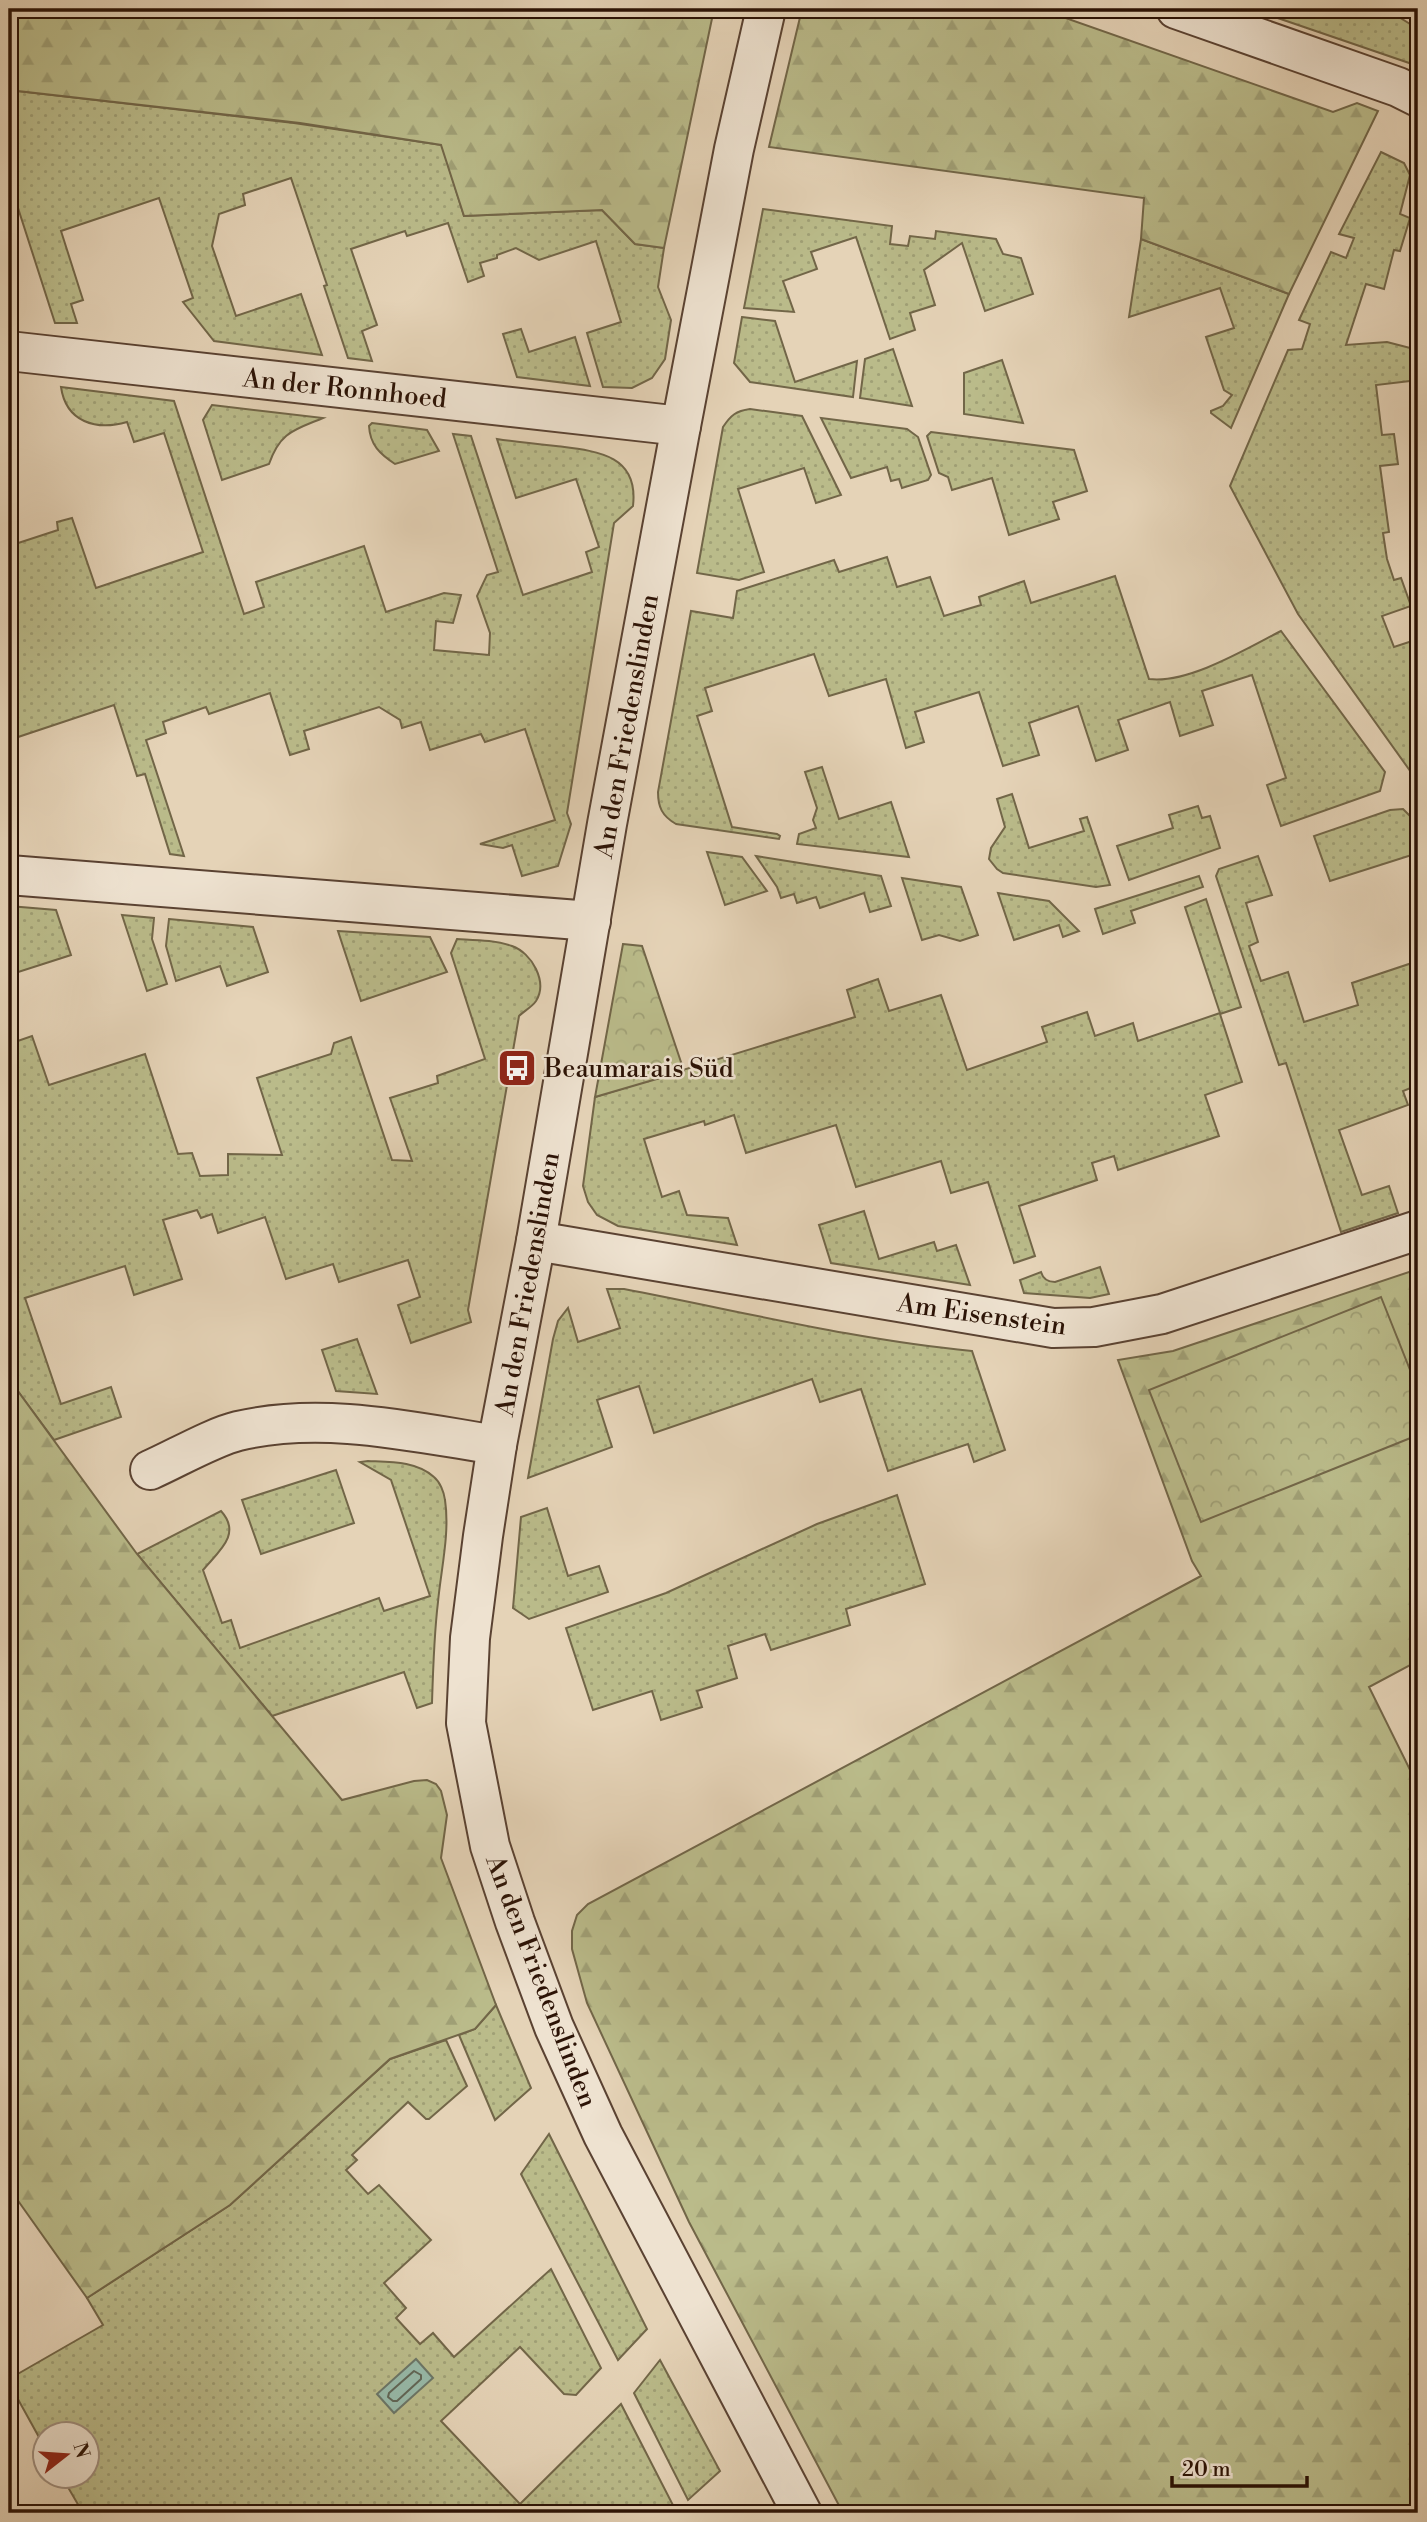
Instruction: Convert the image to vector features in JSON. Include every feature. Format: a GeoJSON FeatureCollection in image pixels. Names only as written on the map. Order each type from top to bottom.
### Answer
{"type":"FeatureCollection","features":[{"type":"Feature","properties":{"kind":"street","name":"An den Friedenslinden"},"geometry":{"type":"LineString","coordinates":[[766,9],[734,149],[681,426],[536,1241],[497,1445],[470,1638],[466,1723],[490,1846],[554,2027],[603,2135],[802,2513]]}},
{"type":"Feature","properties":{"kind":"street"},"geometry":{"type":"LineString","coordinates":[[1176,9],[1398,87],[1418,97]]}},
{"type":"Feature","properties":{"kind":"street","name":"An der Ronnhoed"},"geometry":{"type":"LineString","coordinates":[[9,352],[681,426]]}},
{"type":"Feature","properties":{"kind":"street"},"geometry":{"type":"LineString","coordinates":[[9,875],[591,921]]}},
{"type":"Feature","properties":{"kind":"street","name":"Am Eisenstein"},"geometry":{"type":"LineString","coordinates":[[536,1241],[1053,1328],[1067,1328],[1094,1327],[1161,1314],[1418,1230]]}},
{"type":"Feature","properties":{"kind":"street","name":"An den Friedenslinden"},"geometry":{"type":"LineString","coordinates":[[150,1470],[236,1432],[292,1423],[371,1426],[497,1445]]}},
{"type":"Feature","properties":{"kind":"green space"},"geometry":{"type":"Polygon","coordinates":[[[9,9],[714,9],[664,248],[635,244],[602,210],[464,216],[441,145],[300,123],[9,90],[9,9]]]}},
{"type":"Feature","properties":{"kind":"green space"},"geometry":{"type":"Polygon","coordinates":[[[802,9],[1040,9],[1333,112],[1357,103],[1378,111],[1289,294],[1141,239],[1144,198],[769,147],[802,9]]]}},
{"type":"Feature","properties":{"kind":"green space"},"geometry":{"type":"Polygon","coordinates":[[[1273,9],[1354,9],[1367,17],[1372,9],[1386,9],[1418,29],[1418,66],[1269,15],[1273,9]]]}},
{"type":"Feature","properties":{"kind":"green space"},"geometry":{"type":"Polygon","coordinates":[[[9,90],[294,123],[442,145],[464,216],[602,210],[635,244],[664,248],[658,287],[671,320],[665,359],[652,378],[632,388],[603,387],[587,333],[621,322],[596,241],[539,260],[516,248],[480,263],[484,276],[468,282],[448,223],[407,236],[405,231],[351,249],[377,325],[362,331],[372,361],[348,358],[291,178],[243,194],[245,205],[219,214],[212,246],[236,316],[301,294],[322,355],[214,341],[183,302],[193,298],[159,198],[61,231],[83,300],[71,304],[77,323],[55,323],[9,180],[9,90]]]}},
{"type":"Feature","properties":{"kind":"green space"},"geometry":{"type":"Polygon","coordinates":[[[1381,152],[1404,163],[1410,175],[1400,214],[1410,218],[1400,251],[1394,250],[1384,289],[1366,284],[1346,345],[1387,342],[1418,350],[1418,380],[1376,385],[1382,435],[1394,434],[1398,464],[1380,466],[1389,532],[1383,533],[1387,559],[1394,580],[1401,578],[1411,606],[1382,616],[1394,647],[1415,640],[1418,651],[1418,782],[1298,614],[1230,486],[1288,350],[1302,349],[1310,324],[1299,320],[1331,252],[1346,258],[1354,238],[1339,234],[1381,152]]]}},
{"type":"Feature","properties":{"kind":"green space"},"geometry":{"type":"Polygon","coordinates":[[[763,209],[892,226],[890,244],[908,246],[910,236],[935,239],[936,231],[996,239],[1003,254],[1021,258],[1033,294],[985,311],[962,243],[924,270],[935,305],[910,313],[915,330],[890,339],[856,237],[811,252],[817,269],[783,281],[794,312],[744,308],[763,209]]]}},
{"type":"Feature","properties":{"kind":"green space"},"geometry":{"type":"Polygon","coordinates":[[[1141,239],[1289,294],[1231,428],[1211,413],[1223,406],[1232,395],[1224,390],[1206,337],[1234,328],[1220,288],[1129,317],[1141,239]]]}},
{"type":"Feature","properties":{"kind":"green space"},"geometry":{"type":"Polygon","coordinates":[[[742,317],[775,321],[795,382],[857,361],[853,397],[750,382],[734,363],[742,317]]]}},
{"type":"Feature","properties":{"kind":"green space"},"geometry":{"type":"Polygon","coordinates":[[[521,329],[529,352],[575,337],[590,386],[517,377],[503,334],[521,329]]]}},
{"type":"Feature","properties":{"kind":"green space"},"geometry":{"type":"Polygon","coordinates":[[[893,349],[912,406],[860,398],[865,359],[893,349]]]}},
{"type":"Feature","properties":{"kind":"green space"},"geometry":{"type":"Polygon","coordinates":[[[1002,360],[1023,423],[964,414],[964,373],[1002,360]]]}},
{"type":"Feature","properties":{"kind":"green space"},"geometry":{"type":"Polygon","coordinates":[[[61,387],[174,401],[244,614],[264,607],[256,582],[364,546],[386,612],[444,593],[461,595],[453,623],[436,621],[434,650],[489,655],[490,633],[477,596],[487,575],[498,572],[453,434],[471,436],[523,595],[592,572],[586,552],[599,547],[576,479],[516,498],[497,439],[586,450],[612,458],[622,465],[629,475],[633,489],[633,506],[614,523],[567,813],[571,824],[558,866],[522,876],[512,845],[503,848],[480,844],[555,820],[525,729],[485,742],[481,734],[430,750],[421,722],[402,728],[400,720],[379,707],[304,731],[309,749],[290,755],[270,693],[209,714],[206,707],[163,722],[166,733],[146,740],[184,856],[170,854],[145,774],[137,776],[114,705],[9,740],[9,546],[58,530],[57,522],[72,518],[96,588],[203,552],[164,433],[134,442],[127,422],[104,425],[84,421],[69,408],[61,387]]]}},
{"type":"Feature","properties":{"kind":"green space"},"geometry":{"type":"Polygon","coordinates":[[[212,405],[323,418],[289,433],[278,445],[269,464],[222,480],[203,420],[212,405]]]}},
{"type":"Feature","properties":{"kind":"green space"},"geometry":{"type":"Polygon","coordinates":[[[750,409],[802,416],[841,495],[816,503],[804,468],[738,489],[764,572],[739,580],[697,573],[723,427],[734,414],[750,409]]]}},
{"type":"Feature","properties":{"kind":"green space"},"geometry":{"type":"Polygon","coordinates":[[[821,418],[907,429],[918,437],[931,475],[928,480],[902,488],[899,479],[891,481],[887,467],[851,478],[821,418]]]}},
{"type":"Feature","properties":{"kind":"green space"},"geometry":{"type":"Polygon","coordinates":[[[372,423],[427,430],[439,451],[395,464],[380,453],[374,444],[369,426],[372,423]]]}},
{"type":"Feature","properties":{"kind":"green space"},"geometry":{"type":"Polygon","coordinates":[[[931,432],[1074,450],[1087,491],[1053,502],[1059,519],[1009,535],[992,478],[952,490],[948,477],[939,473],[927,436],[931,432]]]}},
{"type":"Feature","properties":{"kind":"green space"},"geometry":{"type":"Polygon","coordinates":[[[887,557],[897,587],[930,577],[944,616],[981,605],[979,597],[1024,581],[1031,603],[1115,576],[1149,679],[1164,679],[1199,671],[1281,631],[1385,772],[1380,791],[1281,826],[1267,785],[1286,778],[1252,675],[1202,691],[1213,725],[1180,736],[1170,702],[1118,720],[1128,750],[1096,761],[1078,706],[1029,723],[1039,755],[1003,766],[979,692],[915,712],[924,742],[906,748],[886,679],[829,696],[814,654],[705,688],[712,711],[697,716],[732,827],[777,834],[779,839],[676,824],[667,818],[660,807],[658,792],[691,611],[733,618],[737,591],[834,560],[839,572],[887,557]]]}},
{"type":"Feature","properties":{"kind":"green space"},"geometry":{"type":"Polygon","coordinates":[[[822,767],[839,819],[891,802],[909,857],[797,844],[799,834],[816,828],[813,820],[817,808],[805,772],[822,767]]]}},
{"type":"Feature","properties":{"kind":"green space"},"geometry":{"type":"Polygon","coordinates":[[[1012,794],[1029,848],[1084,831],[1080,819],[1087,817],[1110,885],[1096,887],[1003,873],[997,869],[989,859],[991,848],[1005,827],[997,799],[1012,794]]]}},
{"type":"Feature","properties":{"kind":"green space"},"geometry":{"type":"Polygon","coordinates":[[[1198,806],[1202,818],[1210,816],[1220,848],[1129,880],[1117,846],[1173,828],[1169,815],[1198,806]]]}},
{"type":"Feature","properties":{"kind":"green space"},"geometry":{"type":"Polygon","coordinates":[[[1403,809],[1418,824],[1418,853],[1330,881],[1314,836],[1390,810],[1403,809]]]}},
{"type":"Feature","properties":{"kind":"green space"},"geometry":{"type":"Polygon","coordinates":[[[707,852],[742,857],[767,891],[725,905],[707,852]]]}},
{"type":"Feature","properties":{"kind":"green space"},"geometry":{"type":"Polygon","coordinates":[[[756,856],[881,876],[891,906],[870,912],[864,893],[820,908],[816,897],[797,903],[794,894],[781,898],[777,887],[756,856]]]}},
{"type":"Feature","properties":{"kind":"green space"},"geometry":{"type":"Polygon","coordinates":[[[1258,856],[1272,895],[1246,903],[1258,942],[1249,946],[1261,981],[1288,972],[1304,1022],[1358,1005],[1352,983],[1418,961],[1418,1085],[1403,1091],[1408,1105],[1339,1130],[1362,1195],[1389,1186],[1398,1213],[1341,1232],[1286,1063],[1279,1065],[1216,876],[1219,869],[1258,856]]]}},
{"type":"Feature","properties":{"kind":"green space"},"geometry":{"type":"Polygon","coordinates":[[[1199,876],[1203,887],[1131,911],[1135,923],[1103,934],[1095,909],[1199,876]]]}},
{"type":"Feature","properties":{"kind":"green space"},"geometry":{"type":"Polygon","coordinates":[[[902,878],[961,887],[978,935],[960,941],[939,935],[922,940],[902,878]]]}},
{"type":"Feature","properties":{"kind":"green space"},"geometry":{"type":"Polygon","coordinates":[[[998,893],[1049,901],[1079,931],[1063,937],[1059,925],[1014,940],[998,893]]]}},
{"type":"Feature","properties":{"kind":"green space"},"geometry":{"type":"Polygon","coordinates":[[[1206,899],[1241,1007],[1220,1014],[1242,1082],[1205,1095],[1219,1136],[1118,1170],[1114,1156],[1092,1163],[1097,1180],[1019,1206],[1035,1256],[1014,1263],[988,1182],[951,1193],[941,1161],[856,1187],[836,1125],[746,1153],[734,1115],[705,1125],[704,1121],[644,1139],[662,1197],[679,1191],[687,1215],[728,1218],[737,1245],[618,1226],[597,1215],[588,1202],[583,1186],[595,1097],[855,1017],[847,990],[878,979],[889,1011],[941,995],[967,1070],[1047,1042],[1042,1027],[1087,1012],[1095,1036],[1133,1023],[1138,1041],[1220,1013],[1185,907],[1206,899]]]}},
{"type":"Feature","properties":{"kind":"green space"},"geometry":{"type":"Polygon","coordinates":[[[9,906],[56,910],[71,955],[12,974],[9,965],[9,906]]]}},
{"type":"Feature","properties":{"kind":"green space"},"geometry":{"type":"Polygon","coordinates":[[[122,915],[154,918],[152,939],[167,984],[147,991],[122,915]]]}},
{"type":"Feature","properties":{"kind":"green space"},"geometry":{"type":"Polygon","coordinates":[[[169,919],[253,927],[268,972],[227,986],[220,966],[176,981],[166,946],[169,919]]]}},
{"type":"Feature","properties":{"kind":"green space"},"geometry":{"type":"Polygon","coordinates":[[[338,931],[430,937],[447,972],[361,1001],[338,931]]]}},
{"type":"Feature","properties":{"kind":"green space"},"geometry":{"type":"Polygon","coordinates":[[[457,939],[512,946],[532,961],[540,985],[536,1001],[519,1016],[468,1310],[471,1322],[411,1343],[398,1305],[420,1297],[408,1260],[339,1282],[333,1264],[286,1279],[265,1217],[218,1233],[212,1214],[201,1218],[197,1210],[163,1220],[182,1279],[134,1295],[125,1266],[25,1298],[61,1404],[111,1387],[121,1417],[54,1440],[9,1379],[9,1044],[32,1036],[49,1085],[145,1054],[178,1154],[192,1153],[200,1176],[228,1175],[228,1154],[282,1155],[257,1078],[331,1054],[334,1043],[351,1037],[392,1160],[412,1161],[390,1098],[438,1083],[437,1076],[485,1059],[451,953],[457,939]]]}},
{"type":"Feature","properties":{"kind":"green space"},"geometry":{"type":"Polygon","coordinates":[[[623,944],[642,946],[684,1071],[595,1097],[623,944]]]}},
{"type":"Feature","properties":{"kind":"green space"},"geometry":{"type":"Polygon","coordinates":[[[864,1211],[879,1259],[934,1242],[937,1251],[956,1245],[970,1285],[831,1263],[819,1225],[864,1211]]]}},
{"type":"Feature","properties":{"kind":"green space"},"geometry":{"type":"Polygon","coordinates":[[[1100,1267],[1109,1294],[1090,1298],[1024,1293],[1020,1280],[1041,1272],[1046,1280],[1055,1282],[1100,1267]]]}},
{"type":"Feature","properties":{"kind":"green space"},"geometry":{"type":"Polygon","coordinates":[[[1418,1269],[1418,1487],[1413,1490],[1418,1501],[1418,1661],[1369,1687],[1418,1786],[1418,2513],[843,2513],[689,2222],[587,2003],[572,1949],[572,1931],[577,1915],[588,1904],[1201,1576],[1192,1561],[1118,1360],[1173,1351],[1418,1269]]]}},
{"type":"Feature","properties":{"kind":"green space"},"geometry":{"type":"Polygon","coordinates":[[[607,1289],[624,1289],[885,1340],[972,1351],[1005,1450],[974,1462],[968,1444],[888,1471],[861,1389],[820,1402],[812,1379],[654,1433],[639,1386],[597,1400],[612,1447],[528,1478],[558,1321],[568,1308],[578,1342],[620,1328],[607,1289]]]}},
{"type":"Feature","properties":{"kind":"green space"},"geometry":{"type":"Polygon","coordinates":[[[1381,1297],[1418,1390],[1418,1435],[1201,1522],[1149,1390],[1381,1297]]]}},
{"type":"Feature","properties":{"kind":"green space"},"geometry":{"type":"Polygon","coordinates":[[[357,1339],[377,1394],[336,1391],[322,1350],[357,1339]]]}},
{"type":"Feature","properties":{"kind":"green space"},"geometry":{"type":"Polygon","coordinates":[[[9,1379],[137,1554],[342,1800],[414,1781],[427,1780],[436,1784],[441,1791],[447,1815],[441,1858],[496,2005],[475,2029],[390,2059],[230,2205],[87,2298],[9,2188],[9,1379]]]}},
{"type":"Feature","properties":{"kind":"green space"},"geometry":{"type":"Polygon","coordinates":[[[360,1462],[402,1463],[419,1468],[436,1479],[444,1494],[446,1538],[436,1627],[432,1703],[417,1708],[404,1672],[272,1716],[137,1554],[221,1511],[227,1519],[229,1535],[203,1570],[222,1623],[231,1620],[240,1648],[379,1598],[384,1611],[430,1596],[391,1480],[360,1462]]]}},
{"type":"Feature","properties":{"kind":"green space"},"geometry":{"type":"Polygon","coordinates":[[[336,1470],[354,1523],[261,1554],[242,1500],[336,1470]]]}},
{"type":"Feature","properties":{"kind":"green space"},"geometry":{"type":"Polygon","coordinates":[[[897,1495],[925,1584],[846,1609],[850,1625],[771,1650],[765,1634],[728,1646],[737,1678],[697,1691],[702,1707],[661,1720],[652,1691],[593,1710],[566,1628],[666,1593],[817,1524],[897,1495]]]}},
{"type":"Feature","properties":{"kind":"green space"},"geometry":{"type":"Polygon","coordinates":[[[547,1508],[568,1576],[599,1566],[608,1592],[529,1619],[513,1608],[521,1517],[547,1508]]]}},
{"type":"Feature","properties":{"kind":"green space"},"geometry":{"type":"Polygon","coordinates":[[[496,2005],[531,2088],[495,2120],[459,2035],[475,2029],[496,2005]]]}},
{"type":"Feature","properties":{"kind":"green space"},"geometry":{"type":"Polygon","coordinates":[[[446,2040],[467,2086],[429,2119],[408,2102],[352,2155],[357,2160],[346,2170],[368,2194],[379,2185],[431,2240],[384,2283],[406,2308],[396,2318],[420,2344],[433,2333],[454,2357],[551,2269],[601,2368],[576,2395],[564,2394],[520,2347],[441,2421],[520,2504],[621,2404],[677,2513],[83,2513],[70,2490],[102,2490],[102,2420],[32,2420],[32,2425],[9,2379],[103,2325],[87,2298],[230,2205],[390,2059],[446,2040]]]}},
{"type":"Feature","properties":{"kind":"green space"},"geometry":{"type":"Polygon","coordinates":[[[549,2134],[647,2329],[618,2360],[521,2174],[549,2134]]]}},
{"type":"Feature","properties":{"kind":"green space"},"geometry":{"type":"Polygon","coordinates":[[[660,2360],[720,2471],[688,2500],[634,2393],[660,2360]]]}},
{"type":"Feature","properties":{"kind":"water"},"geometry":{"type":"Polygon","coordinates":[[[416,2359],[433,2378],[394,2413],[377,2394],[416,2359]]]}},
{"type":"Feature","properties":{"kind":"place","name":"Beaumarais Süd"},"geometry":{"type":"Point","coordinates":[517,1068]}}]}
